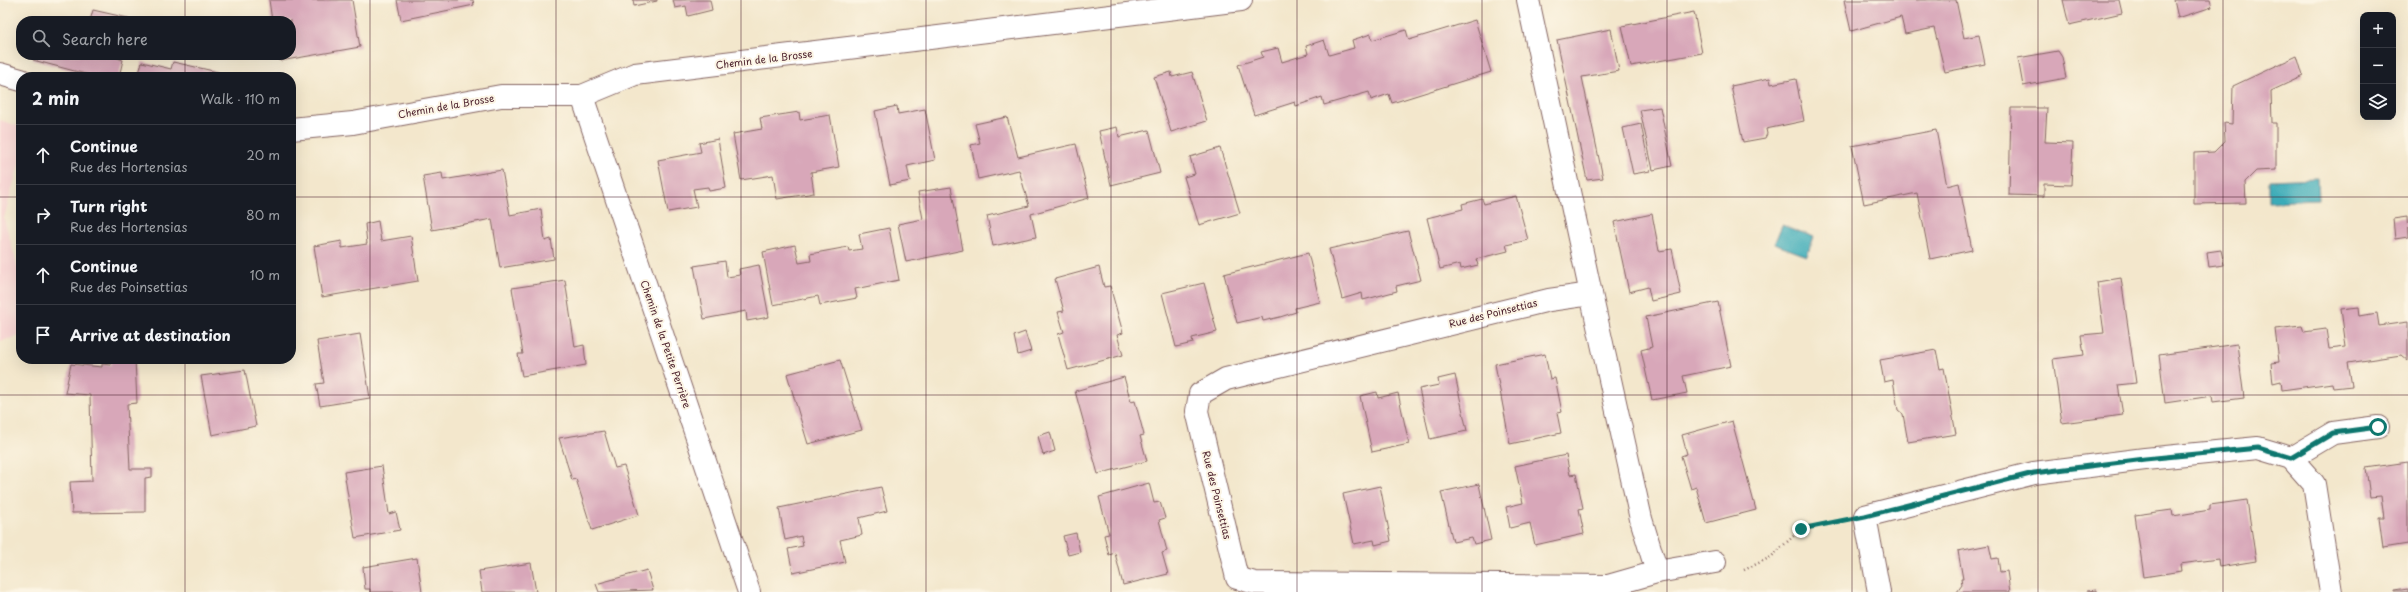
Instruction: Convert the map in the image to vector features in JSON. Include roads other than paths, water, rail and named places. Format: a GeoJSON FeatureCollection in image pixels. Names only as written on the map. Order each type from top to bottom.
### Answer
{"type":"FeatureCollection","features":[{"type":"Feature","properties":{"kind":"street","name":"Chemin de la Brosse"},"geometry":{"type":"LineString","coordinates":[[296,129],[353,123],[501,96],[582,96],[635,74],[1242,0]]}},
{"type":"Feature","properties":{"kind":"street"},"geometry":{"type":"LineString","coordinates":[[1528,0],[1641,519],[1657,572]]}},
{"type":"Feature","properties":{"kind":"street"},"geometry":{"type":"LineString","coordinates":[[0,74],[16,79]]}},
{"type":"Feature","properties":{"kind":"street","name":"Chemin de la Petite Perrière"},"geometry":{"type":"LineString","coordinates":[[582,96],[749,592]]}},
{"type":"Feature","properties":{"kind":"street","name":"Rue des Poinsettias"},"geometry":{"type":"LineString","coordinates":[[1591,294],[1549,300],[1226,379],[1200,394],[1197,411],[1198,419],[1237,578],[1255,583],[1608,586],[1657,572],[1714,562]]}},
{"type":"Feature","properties":{"kind":"street"},"geometry":{"type":"LineString","coordinates":[[2291,458],[2333,433],[2378,427]]}},
{"type":"Feature","properties":{"kind":"street"},"geometry":{"type":"LineString","coordinates":[[1879,592],[1865,516],[2034,473],[2145,459],[2258,448],[2291,458],[2314,484],[2331,592]]}},
{"type":"Feature","properties":{"kind":"water"},"geometry":{"type":"Polygon","coordinates":[[[2318,178],[2319,200],[2269,202],[2269,180],[2318,178]]]}},
{"type":"Feature","properties":{"kind":"water"},"geometry":{"type":"Polygon","coordinates":[[[1782,225],[1814,237],[1807,256],[1774,244],[1782,225]]]}}]}
